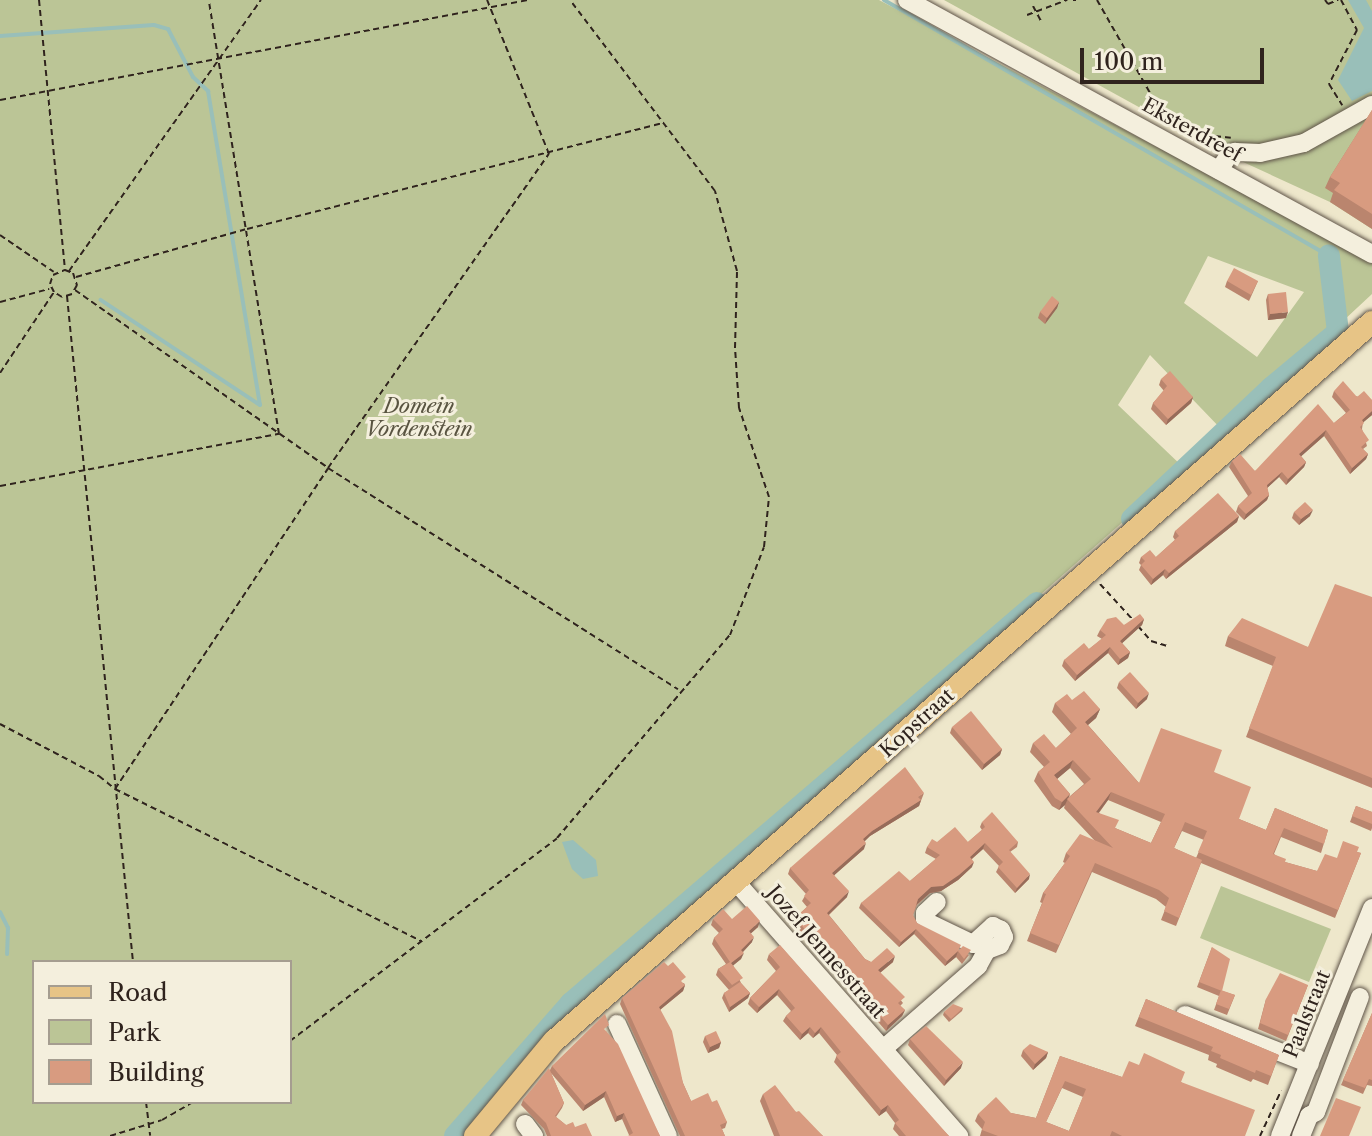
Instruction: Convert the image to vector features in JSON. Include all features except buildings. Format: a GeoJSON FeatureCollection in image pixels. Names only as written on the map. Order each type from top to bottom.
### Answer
{"type":"FeatureCollection","features":[{"type":"Feature","properties":{"kind":"main road","name":"Kopstraat"},"geometry":{"type":"LineString","coordinates":[[475,1136],[554,1041],[1372,322]]}},
{"type":"Feature","properties":{"kind":"street","name":"Eksterdreef"},"geometry":{"type":"LineString","coordinates":[[907,0],[1372,254]]}},
{"type":"Feature","properties":{"kind":"street"},"geometry":{"type":"LineString","coordinates":[[1219,170],[1229,155],[1235,152],[1260,153],[1290,147],[1372,105]]}},
{"type":"Feature","properties":{"kind":"street","name":"Jozef Jennesstraat"},"geometry":{"type":"LineString","coordinates":[[737,883],[959,1136]]}},
{"type":"Feature","properties":{"kind":"street","name":"Jozef Jennesstraat"},"geometry":{"type":"LineString","coordinates":[[882,1050],[978,966],[980,947],[925,921],[925,913],[937,902]]}},
{"type":"Feature","properties":{"kind":"street","name":"Paalstraat"},"geometry":{"type":"LineString","coordinates":[[1280,1136],[1372,908]]}},
{"type":"Feature","properties":{"kind":"street"},"geometry":{"type":"LineString","coordinates":[[1301,1136],[1309,1116],[1316,1112],[1366,998],[1340,991]]}},
{"type":"Feature","properties":{"kind":"street"},"geometry":{"type":"LineString","coordinates":[[1185,1015],[1310,1064]]}},
{"type":"Feature","properties":{"kind":"street"},"geometry":{"type":"LineString","coordinates":[[617,1024],[668,1136]]}},
{"type":"Feature","properties":{"kind":"path"},"geometry":{"type":"LineString","coordinates":[[39,0],[67,270],[76,277]]}},
{"type":"Feature","properties":{"kind":"path"},"geometry":{"type":"LineString","coordinates":[[209,0],[279,434]]}},
{"type":"Feature","properties":{"kind":"path"},"geometry":{"type":"LineString","coordinates":[[0,235],[55,273],[67,270],[261,0]]}},
{"type":"Feature","properties":{"kind":"path"},"geometry":{"type":"LineString","coordinates":[[487,0],[549,154]]}},
{"type":"Feature","properties":{"kind":"path"},"geometry":{"type":"LineString","coordinates":[[0,100],[47,88],[219,61],[528,0]]}},
{"type":"Feature","properties":{"kind":"path"},"geometry":{"type":"LineString","coordinates":[[292,1039],[557,838],[730,635],[764,547],[769,497],[739,408],[735,348],[737,271],[715,191],[570,0]]}},
{"type":"Feature","properties":{"kind":"path"},"geometry":{"type":"LineString","coordinates":[[1027,15],[1067,0]]}},
{"type":"Feature","properties":{"kind":"path"},"geometry":{"type":"LineString","coordinates":[[1097,0],[1162,114],[1195,134],[1230,138],[1235,152]]}},
{"type":"Feature","properties":{"kind":"path"},"geometry":{"type":"LineString","coordinates":[[1325,0],[1328,4],[1339,0],[1357,30],[1329,84],[1349,116]]}},
{"type":"Feature","properties":{"kind":"path"},"geometry":{"type":"LineString","coordinates":[[1033,6],[1042,23]]}},
{"type":"Feature","properties":{"kind":"path"},"geometry":{"type":"LineString","coordinates":[[76,277],[247,229],[665,123]]}},
{"type":"Feature","properties":{"kind":"path"},"geometry":{"type":"LineString","coordinates":[[115,789],[328,468],[549,154]]}},
{"type":"Feature","properties":{"kind":"path"},"geometry":{"type":"LineString","coordinates":[[0,373],[52,290],[55,273]]}},
{"type":"Feature","properties":{"kind":"path"},"geometry":{"type":"LineString","coordinates":[[67,296],[75,290],[76,277]]}},
{"type":"Feature","properties":{"kind":"path"},"geometry":{"type":"LineString","coordinates":[[0,302],[52,290],[67,296]]}},
{"type":"Feature","properties":{"kind":"path"},"geometry":{"type":"LineString","coordinates":[[75,290],[328,468],[680,690]]}},
{"type":"Feature","properties":{"kind":"path"},"geometry":{"type":"LineString","coordinates":[[67,296],[133,960]]}},
{"type":"Feature","properties":{"kind":"path"},"geometry":{"type":"LineString","coordinates":[[0,486],[279,434]]}},
{"type":"Feature","properties":{"kind":"path"},"geometry":{"type":"LineString","coordinates":[[1097,580],[1151,641],[1167,646]]}},
{"type":"Feature","properties":{"kind":"path"},"geometry":{"type":"LineString","coordinates":[[0,724],[99,776],[115,789],[422,941]]}},
{"type":"Feature","properties":{"kind":"path"},"geometry":{"type":"LineString","coordinates":[[146,1104],[150,1136]]}},
{"type":"Feature","properties":{"kind":"path"},"geometry":{"type":"LineString","coordinates":[[110,1136],[149,1124],[189,1104]]}},
{"type":"Feature","properties":{"kind":"green space","name":"Domein Vordenstein"},"geometry":{"type":"Polygon","coordinates":[[[0,0],[879,0],[1372,261],[1372,294],[1224,432],[1150,355],[1118,405],[1184,468],[575,1005],[461,1136],[0,1136],[0,0]],[[1208,256],[1184,303],[1257,357],[1304,292],[1208,256]]]}},
{"type":"Feature","properties":{"kind":"green space"},"geometry":{"type":"Polygon","coordinates":[[[944,0],[1372,0],[1372,229],[1330,202],[1217,150],[944,0]]]}},
{"type":"Feature","properties":{"kind":"green space"},"geometry":{"type":"Polygon","coordinates":[[[1221,886],[1331,929],[1309,982],[1200,938],[1221,886]]]}},
{"type":"Feature","properties":{"kind":"water"},"geometry":{"type":"Polygon","coordinates":[[[1348,0],[1366,0],[1372,11],[1372,91],[1352,101],[1338,80],[1364,28],[1348,0]]]}},
{"type":"Feature","properties":{"kind":"water"},"geometry":{"type":"Polygon","coordinates":[[[573,840],[596,860],[598,876],[583,879],[572,869],[562,842],[573,840]]]}},
{"type":"Feature","properties":{"kind":"waterway"},"geometry":{"type":"LineString","coordinates":[[884,0],[1329,256]]}},
{"type":"Feature","properties":{"kind":"waterway"},"geometry":{"type":"LineString","coordinates":[[0,36],[154,25],[168,29],[193,77],[208,91],[260,405],[101,300]]}},
{"type":"Feature","properties":{"kind":"waterway"},"geometry":{"type":"LineString","coordinates":[[1132,519],[1271,388],[1338,332],[1329,256]]}},
{"type":"Feature","properties":{"kind":"waterway"},"geometry":{"type":"LineString","coordinates":[[455,1136],[571,1003],[1037,603]]}},
{"type":"Feature","properties":{"kind":"waterway"},"geometry":{"type":"LineString","coordinates":[[0,912],[8,928],[7,954]]}}]}
